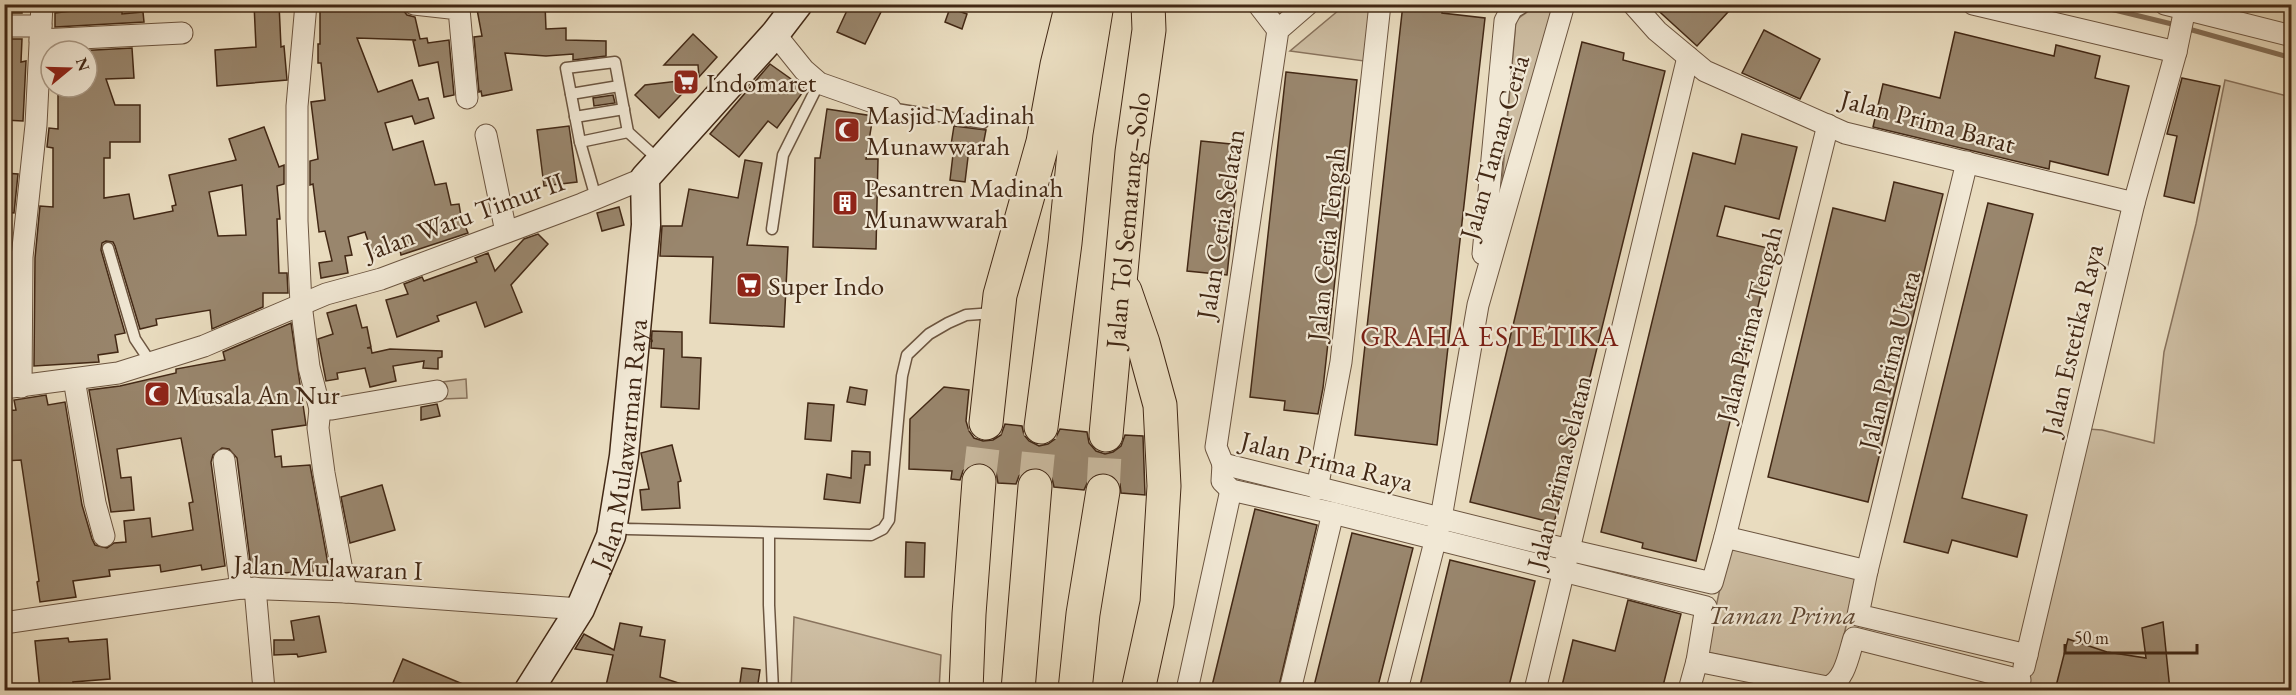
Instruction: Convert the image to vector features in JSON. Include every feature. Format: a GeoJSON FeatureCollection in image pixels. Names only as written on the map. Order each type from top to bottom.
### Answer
{"type":"FeatureCollection","features":[{"type":"Feature","properties":{"kind":"highway"},"geometry":{"type":"LineString","coordinates":[[986,423],[998,313],[1007,267],[1043,142],[1057,65],[1072,4]]}},
{"type":"Feature","properties":{"kind":"highway"},"geometry":{"type":"LineString","coordinates":[[1041,427],[1065,243],[1076,133],[1096,4]]}},
{"type":"Feature","properties":{"kind":"highway","name":"Jalan Tol Semarang–Solo"},"geometry":{"type":"LineString","coordinates":[[1106,435],[1132,152],[1149,30],[1148,4]]}},
{"type":"Feature","properties":{"kind":"highway"},"geometry":{"type":"LineString","coordinates":[[1122,280],[1160,405],[1164,486],[1157,603],[1138,690]]}},
{"type":"Feature","properties":{"kind":"highway"},"geometry":{"type":"LineString","coordinates":[[966,690],[969,614],[980,481]]}},
{"type":"Feature","properties":{"kind":"highway"},"geometry":{"type":"LineString","coordinates":[[1018,690],[1035,486]]}},
{"type":"Feature","properties":{"kind":"highway"},"geometry":{"type":"LineString","coordinates":[[1075,690],[1083,614],[1103,491]]}},
{"type":"Feature","properties":{"kind":"main road"},"geometry":{"type":"LineString","coordinates":[[652,170],[787,15]]}},
{"type":"Feature","properties":{"kind":"main road","name":"Jalan Mulawarman Raya"},"geometry":{"type":"LineString","coordinates":[[529,690],[580,609],[607,546],[612,526],[624,456],[652,170]]}},
{"type":"Feature","properties":{"kind":"street"},"geometry":{"type":"LineString","coordinates":[[13,388],[13,257],[36,125],[42,4]]}},
{"type":"Feature","properties":{"kind":"street"},"geometry":{"type":"LineString","coordinates":[[306,4],[297,106],[297,221],[302,304],[309,367],[320,409],[318,428],[324,473],[345,592]]}},
{"type":"Feature","properties":{"kind":"street"},"geometry":{"type":"LineString","coordinates":[[414,4],[459,9],[467,98]]}},
{"type":"Feature","properties":{"kind":"street"},"geometry":{"type":"LineString","coordinates":[[1258,4],[1278,30],[1308,4]]}},
{"type":"Feature","properties":{"kind":"street","name":"Jalan Ceria Tengah"},"geometry":{"type":"LineString","coordinates":[[1317,489],[1341,362],[1380,4]]}},
{"type":"Feature","properties":{"kind":"street","name":"Jalan Taman Ceria"},"geometry":{"type":"LineString","coordinates":[[1397,690],[1441,518],[1478,305],[1505,21],[1512,8],[1519,4]]}},
{"type":"Feature","properties":{"kind":"street","name":"Jalan Taman Ceria"},"geometry":{"type":"LineString","coordinates":[[1478,305],[1564,4]]}},
{"type":"Feature","properties":{"kind":"street","name":"Jalan Prima Barat"},"geometry":{"type":"LineString","coordinates":[[1633,4],[1657,31],[1705,71],[1845,133],[2134,203]]}},
{"type":"Feature","properties":{"kind":"street"},"geometry":{"type":"LineString","coordinates":[[1972,4],[2177,48]]}},
{"type":"Feature","properties":{"kind":"street"},"geometry":{"type":"LineString","coordinates":[[2180,10],[2292,36]]}},
{"type":"Feature","properties":{"kind":"street","name":"Jalan Estetika Raya"},"geometry":{"type":"LineString","coordinates":[[2019,688],[2134,203],[2177,48],[2180,10]]}},
{"type":"Feature","properties":{"kind":"street"},"geometry":{"type":"LineString","coordinates":[[787,15],[804,70],[819,83],[890,108]]}},
{"type":"Feature","properties":{"kind":"street"},"geometry":{"type":"LineString","coordinates":[[4,26],[40,33],[182,33]]}},
{"type":"Feature","properties":{"kind":"street","name":"Jalan Ceria Selatan"},"geometry":{"type":"LineString","coordinates":[[1222,464],[1216,447],[1278,30]]}},
{"type":"Feature","properties":{"kind":"street","name":"Jalan Prima Selatan"},"geometry":{"type":"LineString","coordinates":[[1535,690],[1688,57]]}},
{"type":"Feature","properties":{"kind":"street","name":"Jalan Prima Tengah"},"geometry":{"type":"LineString","coordinates":[[1725,537],[1827,125]]}},
{"type":"Feature","properties":{"kind":"street"},"geometry":{"type":"LineString","coordinates":[[486,135],[506,232]]}},
{"type":"Feature","properties":{"kind":"street","name":"Jalan Prima Utara"},"geometry":{"type":"LineString","coordinates":[[1867,571],[1967,162]]}},
{"type":"Feature","properties":{"kind":"street","name":"Jalan Waru Timur II"},"geometry":{"type":"LineString","coordinates":[[13,388],[118,373],[204,346],[326,294],[381,279],[596,198],[652,170]]}},
{"type":"Feature","properties":{"kind":"street"},"geometry":{"type":"LineString","coordinates":[[74,379],[95,502],[104,536]]}},
{"type":"Feature","properties":{"kind":"street"},"geometry":{"type":"LineString","coordinates":[[320,409],[332,409],[437,391]]}},
{"type":"Feature","properties":{"kind":"street"},"geometry":{"type":"LineString","coordinates":[[224,460],[264,690]]}},
{"type":"Feature","properties":{"kind":"street","name":"Jalan Prima Raya"},"geometry":{"type":"LineString","coordinates":[[1706,607],[1333,513],[1231,490],[1222,481],[1222,464],[1317,489],[1712,583]]}},
{"type":"Feature","properties":{"kind":"street"},"geometry":{"type":"LineString","coordinates":[[1187,690],[1231,490]]}},
{"type":"Feature","properties":{"kind":"street"},"geometry":{"type":"LineString","coordinates":[[1290,690],[1333,513]]}},
{"type":"Feature","properties":{"kind":"street"},"geometry":{"type":"LineString","coordinates":[[1689,690],[1697,661],[1706,607],[1725,537],[1867,571],[1854,638],[1839,679],[1834,685],[1827,687],[1697,661]]}},
{"type":"Feature","properties":{"kind":"street","name":"Jalan Mulawaran I"},"geometry":{"type":"LineString","coordinates":[[4,623],[248,588],[345,592],[580,609]]}},
{"type":"Feature","properties":{"kind":"street"},"geometry":{"type":"LineString","coordinates":[[1858,615],[2027,655]]}},
{"type":"Feature","properties":{"kind":"street"},"geometry":{"type":"LineString","coordinates":[[1854,638],[2019,688]]}},
{"type":"Feature","properties":{"kind":"lane"},"geometry":{"type":"LineString","coordinates":[[596,198],[580,142],[566,68],[615,62],[628,132],[652,170]]}},
{"type":"Feature","properties":{"kind":"lane"},"geometry":{"type":"LineString","coordinates":[[772,229],[783,155],[819,83]]}},
{"type":"Feature","properties":{"kind":"lane"},"geometry":{"type":"LineString","coordinates":[[571,94],[619,86]]}},
{"type":"Feature","properties":{"kind":"lane"},"geometry":{"type":"LineString","coordinates":[[890,108],[983,123]]}},
{"type":"Feature","properties":{"kind":"lane"},"geometry":{"type":"LineString","coordinates":[[575,117],[624,109]]}},
{"type":"Feature","properties":{"kind":"lane"},"geometry":{"type":"LineString","coordinates":[[580,142],[628,132]]}},
{"type":"Feature","properties":{"kind":"lane"},"geometry":{"type":"LineString","coordinates":[[108,248],[135,339],[152,363]]}},
{"type":"Feature","properties":{"kind":"lane"},"geometry":{"type":"LineString","coordinates":[[612,526],[628,529],[871,535],[883,529],[889,520],[902,376],[907,356],[929,334],[948,323],[966,315],[998,313]]}},
{"type":"Feature","properties":{"kind":"lane"},"geometry":{"type":"LineString","coordinates":[[769,533],[769,605],[774,690]]}},
{"type":"Feature","properties":{"kind":"green space"},"geometry":{"type":"Polygon","coordinates":[[[1345,5],[1371,5],[1364,61],[1290,51],[1345,5]]]}},
{"type":"Feature","properties":{"kind":"green space"},"geometry":{"type":"Polygon","coordinates":[[[1537,5],[1557,5],[1498,229],[1516,20],[1537,5]]]}},
{"type":"Feature","properties":{"kind":"green space"},"geometry":{"type":"Polygon","coordinates":[[[2225,80],[2291,97],[2291,690],[2025,690],[2088,429],[2102,430],[2154,443],[2164,352],[2196,224],[2225,80]]]}},
{"type":"Feature","properties":{"kind":"green space"},"geometry":{"type":"Polygon","coordinates":[[[466,379],[467,398],[443,399],[442,382],[466,379]]]}},
{"type":"Feature","properties":{"kind":"green space","name":"Taman Prima"},"geometry":{"type":"Polygon","coordinates":[[[1729,548],[1857,577],[1834,680],[1706,652],[1729,548]]]}},
{"type":"Feature","properties":{"kind":"green space"},"geometry":{"type":"Polygon","coordinates":[[[794,617],[941,655],[939,690],[791,690],[794,617]]]}},
{"type":"Feature","properties":{"kind":"building"},"geometry":{"type":"Polygon","coordinates":[[[4,4],[22,4],[22,13],[4,13],[4,4]]]}},
{"type":"Feature","properties":{"kind":"building"},"geometry":{"type":"Polygon","coordinates":[[[87,4],[122,4],[122,14],[143,12],[144,22],[55,27],[55,13],[87,9],[87,4]]]}},
{"type":"Feature","properties":{"kind":"building"},"geometry":{"type":"Polygon","coordinates":[[[254,4],[279,4],[281,47],[284,46],[287,80],[217,86],[215,50],[256,47],[254,4]]]}},
{"type":"Feature","properties":{"kind":"building"},"geometry":{"type":"Polygon","coordinates":[[[320,4],[362,4],[362,9],[403,10],[407,15],[415,17],[420,39],[427,38],[428,43],[449,40],[454,95],[444,97],[438,62],[419,66],[413,41],[416,40],[357,38],[378,92],[412,80],[419,100],[428,98],[434,118],[415,124],[412,116],[385,123],[393,150],[423,141],[435,185],[446,183],[451,205],[459,204],[468,233],[401,255],[400,250],[372,253],[365,232],[348,237],[352,255],[345,256],[348,273],[321,278],[319,263],[332,261],[325,231],[319,232],[313,184],[310,185],[310,161],[318,159],[311,102],[325,100],[321,63],[318,63],[320,4]]]}},
{"type":"Feature","properties":{"kind":"building"},"geometry":{"type":"Polygon","coordinates":[[[476,4],[545,4],[546,29],[566,28],[566,40],[606,41],[606,56],[573,60],[573,54],[546,56],[505,53],[512,90],[482,96],[481,91],[479,92],[474,37],[482,36],[476,4]]]}},
{"type":"Feature","properties":{"kind":"building"},"geometry":{"type":"Polygon","coordinates":[[[850,4],[885,4],[865,44],[837,32],[850,4]]]}},
{"type":"Feature","properties":{"kind":"building"},"geometry":{"type":"Polygon","coordinates":[[[1403,4],[1443,4],[1442,13],[1485,18],[1437,445],[1355,435],[1403,4]]]}},
{"type":"Feature","properties":{"kind":"building"},"geometry":{"type":"Polygon","coordinates":[[[1651,4],[1720,4],[1728,12],[1697,46],[1651,4]]]}},
{"type":"Feature","properties":{"kind":"building"},"geometry":{"type":"Polygon","coordinates":[[[950,8],[967,14],[962,29],[945,22],[950,8]]]}},
{"type":"Feature","properties":{"kind":"building"},"geometry":{"type":"Polygon","coordinates":[[[1764,30],[1820,59],[1800,99],[1742,73],[1764,30]]]}},
{"type":"Feature","properties":{"kind":"building"},"geometry":{"type":"Polygon","coordinates":[[[1955,32],[2054,56],[2056,45],[2100,56],[2095,78],[2129,86],[2108,175],[2050,161],[2049,169],[1873,127],[1883,84],[1940,98],[1955,32]]]}},
{"type":"Feature","properties":{"kind":"building"},"geometry":{"type":"Polygon","coordinates":[[[693,34],[717,57],[699,77],[698,65],[664,65],[693,34]]]}},
{"type":"Feature","properties":{"kind":"building"},"geometry":{"type":"Polygon","coordinates":[[[4,39],[22,39],[21,62],[26,61],[23,121],[4,120],[4,39]]]}},
{"type":"Feature","properties":{"kind":"building"},"geometry":{"type":"Polygon","coordinates":[[[1582,42],[1624,53],[1623,60],[1665,71],[1554,523],[1470,502],[1582,42]]]}},
{"type":"Feature","properties":{"kind":"building"},"geometry":{"type":"Polygon","coordinates":[[[132,48],[134,78],[106,79],[115,105],[140,105],[140,142],[110,142],[110,158],[104,158],[104,198],[129,194],[134,219],[173,211],[172,206],[176,205],[169,175],[236,160],[229,139],[264,127],[279,167],[284,165],[284,184],[277,186],[280,219],[277,219],[279,273],[287,273],[288,293],[263,293],[263,307],[212,329],[210,310],[156,319],[157,325],[140,329],[115,246],[113,242],[106,241],[102,243],[101,250],[125,333],[115,335],[118,352],[98,355],[99,362],[34,366],[35,258],[40,206],[53,207],[53,148],[47,147],[49,128],[58,129],[58,99],[99,99],[99,50],[132,48]],[[242,185],[209,192],[218,236],[246,235],[242,185]]]}},
{"type":"Feature","properties":{"kind":"building"},"geometry":{"type":"Polygon","coordinates":[[[770,64],[805,89],[777,128],[768,121],[739,157],[710,134],[770,64]]]}},
{"type":"Feature","properties":{"kind":"building"},"geometry":{"type":"Polygon","coordinates":[[[1286,72],[1357,80],[1323,388],[1318,414],[1284,410],[1285,401],[1250,397],[1286,72]]]}},
{"type":"Feature","properties":{"kind":"building"},"geometry":{"type":"Polygon","coordinates":[[[2182,78],[2220,86],[2194,203],[2164,196],[2177,136],[2167,134],[2182,78]]]}},
{"type":"Feature","properties":{"kind":"building"},"geometry":{"type":"Polygon","coordinates":[[[696,79],[659,118],[635,95],[645,85],[696,79]]]}},
{"type":"Feature","properties":{"kind":"building"},"geometry":{"type":"Polygon","coordinates":[[[613,95],[615,103],[594,106],[593,98],[613,95]]]}},
{"type":"Feature","properties":{"kind":"building","name":"Pesantren Madinah Munawwarah"},"geometry":{"type":"Polygon","coordinates":[[[827,109],[873,116],[866,159],[878,159],[876,249],[813,247],[815,158],[820,158],[827,109]]]}},
{"type":"Feature","properties":{"kind":"building"},"geometry":{"type":"Polygon","coordinates":[[[569,126],[577,182],[544,186],[537,130],[569,126]]]}},
{"type":"Feature","properties":{"kind":"building"},"geometry":{"type":"Polygon","coordinates":[[[954,126],[986,130],[982,151],[969,149],[965,182],[950,180],[954,126]]]}},
{"type":"Feature","properties":{"kind":"building"},"geometry":{"type":"Polygon","coordinates":[[[1742,134],[1797,147],[1779,219],[1725,206],[1717,236],[1772,249],[1696,561],[1642,548],[1643,543],[1601,532],[1693,153],[1735,164],[1742,134]]]}},
{"type":"Feature","properties":{"kind":"building"},"geometry":{"type":"Polygon","coordinates":[[[1201,141],[1241,145],[1227,275],[1187,271],[1201,141]]]}},
{"type":"Feature","properties":{"kind":"building"},"geometry":{"type":"Polygon","coordinates":[[[745,160],[762,163],[747,245],[788,247],[784,327],[710,323],[713,257],[660,256],[662,226],[682,226],[689,189],[738,198],[745,160]]]}},
{"type":"Feature","properties":{"kind":"building"},"geometry":{"type":"Polygon","coordinates":[[[4,173],[18,174],[14,213],[4,212],[4,173]]]}},
{"type":"Feature","properties":{"kind":"building"},"geometry":{"type":"Polygon","coordinates":[[[1894,182],[1943,194],[1868,502],[1768,477],[1833,208],[1885,221],[1894,182]]]}},
{"type":"Feature","properties":{"kind":"building"},"geometry":{"type":"Polygon","coordinates":[[[1988,203],[2033,214],[1962,498],[2027,515],[2017,557],[1952,540],[1948,553],[1904,542],[1988,203]]]}},
{"type":"Feature","properties":{"kind":"building"},"geometry":{"type":"Polygon","coordinates":[[[619,207],[624,225],[602,231],[597,213],[619,207]]]}},
{"type":"Feature","properties":{"kind":"building"},"geometry":{"type":"Polygon","coordinates":[[[538,234],[548,244],[511,285],[522,312],[485,327],[476,302],[437,316],[439,321],[397,337],[386,300],[408,294],[404,284],[422,277],[424,281],[477,262],[475,258],[488,253],[495,271],[524,239],[538,234]]]}},
{"type":"Feature","properties":{"kind":"building"},"geometry":{"type":"Polygon","coordinates":[[[9,259],[8,368],[4,368],[4,260],[9,259]]]}},
{"type":"Feature","properties":{"kind":"building"},"geometry":{"type":"Polygon","coordinates":[[[356,305],[362,328],[367,327],[371,347],[367,348],[371,348],[372,353],[390,349],[442,351],[442,357],[438,358],[438,369],[423,368],[424,361],[393,366],[396,381],[370,387],[365,368],[337,373],[338,379],[326,381],[318,339],[333,334],[327,313],[356,305]]]}},
{"type":"Feature","properties":{"kind":"building"},"geometry":{"type":"Polygon","coordinates":[[[291,323],[306,425],[272,430],[275,457],[281,456],[282,467],[310,465],[328,564],[312,566],[313,571],[282,573],[281,565],[251,568],[237,458],[229,449],[222,448],[213,455],[211,462],[225,566],[202,570],[201,565],[161,572],[160,565],[109,570],[110,576],[73,581],[76,597],[40,602],[21,460],[4,461],[4,411],[16,410],[14,400],[46,395],[48,405],[65,402],[82,505],[95,545],[107,548],[114,543],[126,542],[124,521],[150,518],[152,537],[193,530],[189,503],[193,502],[181,438],[117,449],[121,478],[131,477],[134,510],[111,512],[89,390],[120,386],[176,373],[176,369],[225,360],[223,352],[291,323]]]}},
{"type":"Feature","properties":{"kind":"building"},"geometry":{"type":"Polygon","coordinates":[[[652,331],[682,332],[682,357],[701,358],[699,409],[661,407],[664,349],[651,348],[652,331]]]}},
{"type":"Feature","properties":{"kind":"building"},"geometry":{"type":"Polygon","coordinates":[[[850,387],[867,390],[865,405],[847,402],[850,387]]]}},
{"type":"Feature","properties":{"kind":"building"},"geometry":{"type":"Polygon","coordinates":[[[944,387],[969,390],[966,421],[974,438],[983,441],[993,440],[1001,435],[1005,424],[1022,426],[1024,435],[1029,441],[1039,446],[1055,439],[1060,429],[1087,432],[1089,443],[1096,451],[1105,454],[1121,446],[1125,435],[1143,436],[1145,495],[1121,493],[1120,484],[1115,477],[1105,472],[1089,479],[1084,490],[1054,487],[1052,478],[1046,471],[1037,467],[1027,469],[1019,476],[1016,484],[998,483],[996,472],[989,465],[981,462],[970,464],[963,471],[960,480],[951,479],[952,471],[909,469],[910,419],[944,387]]]}},
{"type":"Feature","properties":{"kind":"building"},"geometry":{"type":"Polygon","coordinates":[[[808,403],[834,405],[831,441],[805,439],[808,403]]]}},
{"type":"Feature","properties":{"kind":"building"},"geometry":{"type":"Polygon","coordinates":[[[437,404],[440,416],[421,420],[421,407],[437,404]]]}},
{"type":"Feature","properties":{"kind":"building"},"geometry":{"type":"Polygon","coordinates":[[[672,445],[681,481],[678,482],[680,508],[642,510],[640,490],[649,489],[641,453],[672,445]]]}},
{"type":"Feature","properties":{"kind":"building"},"geometry":{"type":"Polygon","coordinates":[[[852,451],[870,452],[870,465],[865,465],[860,503],[824,499],[827,474],[851,478],[852,451]]]}},
{"type":"Feature","properties":{"kind":"building"},"geometry":{"type":"Polygon","coordinates":[[[382,485],[395,530],[350,543],[341,497],[382,485]]]}},
{"type":"Feature","properties":{"kind":"building"},"geometry":{"type":"Polygon","coordinates":[[[1255,509],[1317,525],[1278,690],[1211,690],[1255,509]]]}},
{"type":"Feature","properties":{"kind":"building"},"geometry":{"type":"Polygon","coordinates":[[[1352,533],[1413,548],[1377,690],[1313,690],[1352,533]]]}},
{"type":"Feature","properties":{"kind":"building"},"geometry":{"type":"Polygon","coordinates":[[[906,542],[925,543],[924,577],[905,577],[906,542]]]}},
{"type":"Feature","properties":{"kind":"building"},"geometry":{"type":"Polygon","coordinates":[[[1450,560],[1535,581],[1508,690],[1419,690],[1450,560]]]}},
{"type":"Feature","properties":{"kind":"building"},"geometry":{"type":"Polygon","coordinates":[[[1628,600],[1681,614],[1662,690],[1561,690],[1573,640],[1615,651],[1628,600]]]}},
{"type":"Feature","properties":{"kind":"building"},"geometry":{"type":"Polygon","coordinates":[[[319,616],[326,652],[298,657],[297,654],[274,655],[274,640],[294,640],[291,621],[319,616]]]}},
{"type":"Feature","properties":{"kind":"building"},"geometry":{"type":"Polygon","coordinates":[[[2163,622],[2170,690],[2055,690],[2068,639],[2107,652],[2146,658],[2142,628],[2163,622]]]}},
{"type":"Feature","properties":{"kind":"building"},"geometry":{"type":"Polygon","coordinates":[[[620,623],[642,627],[640,636],[665,640],[660,677],[691,687],[691,690],[605,690],[613,655],[575,649],[584,634],[614,650],[620,623]]]}},
{"type":"Feature","properties":{"kind":"building"},"geometry":{"type":"Polygon","coordinates":[[[68,638],[69,642],[107,639],[110,679],[73,682],[74,690],[40,690],[35,641],[68,638]]]}},
{"type":"Feature","properties":{"kind":"building"},"geometry":{"type":"Polygon","coordinates":[[[403,659],[477,690],[390,690],[403,659]]]}},
{"type":"Feature","properties":{"kind":"building"},"geometry":{"type":"Polygon","coordinates":[[[742,668],[760,670],[757,690],[739,690],[742,668]]]}},
{"type":"Feature","properties":{"kind":"waterway"},"geometry":{"type":"LineString","coordinates":[[2090,4],[2176,25]]}},
{"type":"Feature","properties":{"kind":"waterway"},"geometry":{"type":"LineString","coordinates":[[2185,28],[2292,58]]}},
{"type":"Feature","properties":{"kind":"tunnel"},"geometry":{"type":"LineString","coordinates":[[979,481],[986,423]]}},
{"type":"Feature","properties":{"kind":"tunnel"},"geometry":{"type":"LineString","coordinates":[[1035,486],[1041,427]]}},
{"type":"Feature","properties":{"kind":"tunnel"},"geometry":{"type":"LineString","coordinates":[[1103,491],[1106,435]]}},
{"type":"Feature","properties":{"kind":"place","name":"Indomaret"},"geometry":{"type":"Point","coordinates":[686,82]}},
{"type":"Feature","properties":{"kind":"place","name":"Masjid Madinah Munawwarah"},"geometry":{"type":"Point","coordinates":[847,130]}},
{"type":"Feature","properties":{"kind":"place","name":"Pesantren Madinah Munawwarah"},"geometry":{"type":"Point","coordinates":[845,203]}},
{"type":"Feature","properties":{"kind":"place","name":"Super Indo"},"geometry":{"type":"Point","coordinates":[749,285]}},
{"type":"Feature","properties":{"kind":"place","name":"Musala An Nur"},"geometry":{"type":"Point","coordinates":[157,394]}},
{"type":"Feature","properties":{"kind":"district","name":"GRAHA ESTETIKA"},"geometry":{"type":"Point","coordinates":[1490,336]}}]}
